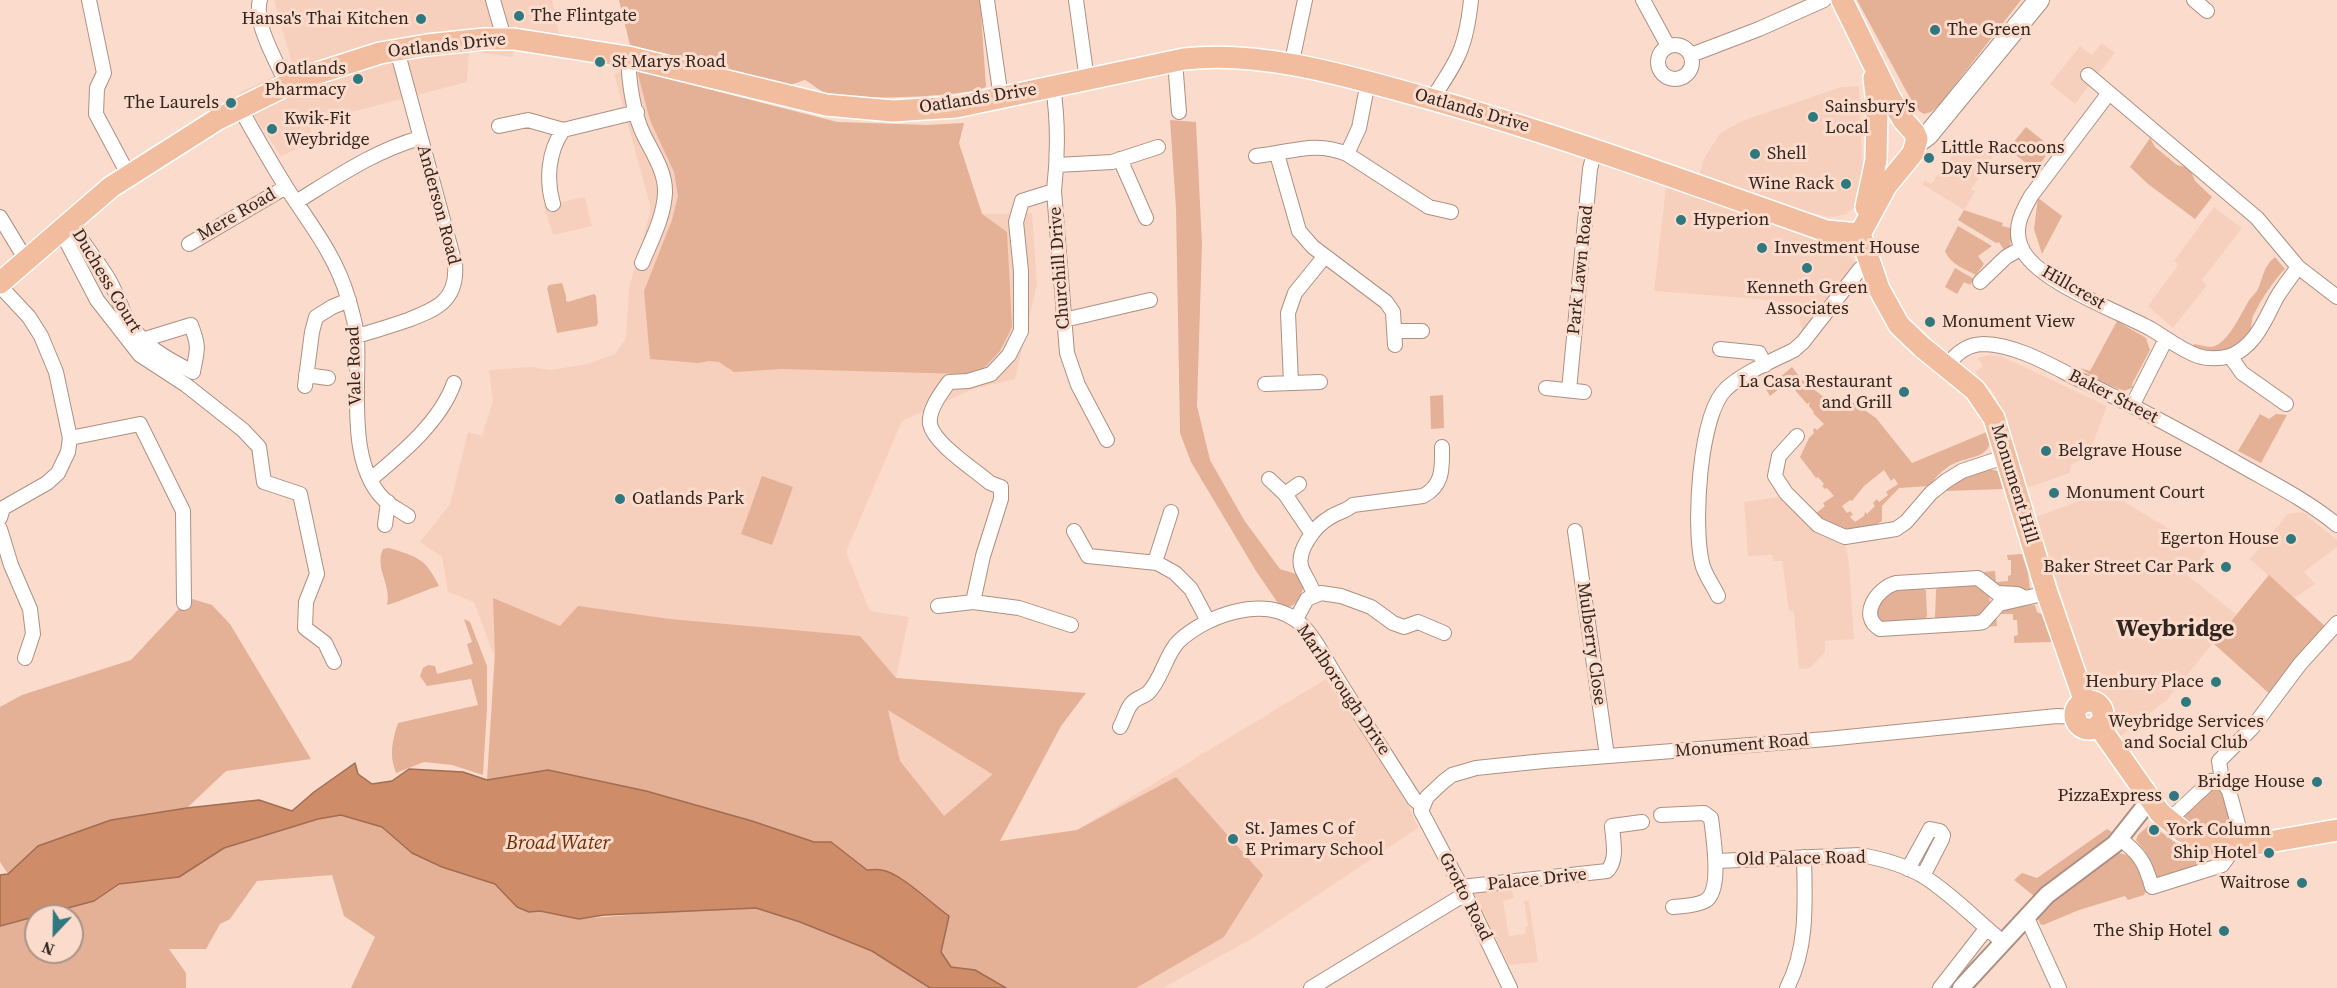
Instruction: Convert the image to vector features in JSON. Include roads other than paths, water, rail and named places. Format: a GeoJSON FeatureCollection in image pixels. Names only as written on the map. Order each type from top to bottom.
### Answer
{"type":"FeatureCollection","features":[{"type":"Feature","properties":{"kind":"main road"},"geometry":{"type":"LineString","coordinates":[[1842,0],[1871,61],[1915,137]]}},
{"type":"Feature","properties":{"kind":"main road"},"geometry":{"type":"LineString","coordinates":[[1877,152],[1891,159],[1915,137],[2039,0]]}},
{"type":"Feature","properties":{"kind":"main road","name":"Oatlands Drive"},"geometry":{"type":"LineString","coordinates":[[0,285],[65,225],[128,174],[240,108],[287,84],[348,62],[398,50],[504,38],[628,57],[774,94],[843,107],[893,111],[934,109],[1001,98],[1175,61],[1197,58],[1238,58],[1368,81],[1432,99],[1595,149],[1826,231],[1860,234]]}},
{"type":"Feature","properties":{"kind":"main road"},"geometry":{"type":"LineString","coordinates":[[1860,234],[1874,176],[1877,152],[1877,93],[1871,61]]}},
{"type":"Feature","properties":{"kind":"main road"},"geometry":{"type":"LineString","coordinates":[[1877,129],[1892,121],[1915,137]]}},
{"type":"Feature","properties":{"kind":"main road"},"geometry":{"type":"LineString","coordinates":[[1860,234],[1915,137]]}},
{"type":"Feature","properties":{"kind":"main road","name":"Monument Hill"},"geometry":{"type":"LineString","coordinates":[[1860,234],[1884,300],[1899,325],[1917,343],[1975,390],[1994,418],[2080,710]]}},
{"type":"Feature","properties":{"kind":"main road"},"geometry":{"type":"LineString","coordinates":[[2080,710],[2079,725],[2086,729],[2098,725],[2149,801],[2168,821],[2194,838],[2236,847],[2337,830]]}},
{"type":"Feature","properties":{"kind":"street"},"geometry":{"type":"LineString","coordinates":[[89,0],[104,73],[97,88],[96,114],[128,174]]}},
{"type":"Feature","properties":{"kind":"street"},"geometry":{"type":"LineString","coordinates":[[260,0],[257,10],[260,22],[287,84]]}},
{"type":"Feature","properties":{"kind":"street"},"geometry":{"type":"LineString","coordinates":[[493,0],[504,38]]}},
{"type":"Feature","properties":{"kind":"street"},"geometry":{"type":"LineString","coordinates":[[987,0],[1001,98]]}},
{"type":"Feature","properties":{"kind":"street"},"geometry":{"type":"LineString","coordinates":[[1076,0],[1087,80]]}},
{"type":"Feature","properties":{"kind":"street"},"geometry":{"type":"LineString","coordinates":[[1291,66],[1305,0]]}},
{"type":"Feature","properties":{"kind":"street"},"geometry":{"type":"LineString","coordinates":[[1432,99],[1457,62],[1466,39],[1471,0]]}},
{"type":"Feature","properties":{"kind":"street"},"geometry":{"type":"LineString","coordinates":[[1643,0],[1668,46]]}},
{"type":"Feature","properties":{"kind":"street"},"geometry":{"type":"LineString","coordinates":[[1691,55],[1750,33],[1824,0]]}},
{"type":"Feature","properties":{"kind":"street"},"geometry":{"type":"LineString","coordinates":[[2194,0],[2207,11]]}},
{"type":"Feature","properties":{"kind":"street"},"geometry":{"type":"LineString","coordinates":[[1679,45],[1691,55],[1693,60],[1690,71],[1681,78],[1669,78],[1660,71],[1659,54],[1668,46],[1679,45]]}},
{"type":"Feature","properties":{"kind":"street","name":"Anderson Road"},"geometry":{"type":"LineString","coordinates":[[357,336],[434,310],[444,302],[452,290],[456,275],[398,50]]}},
{"type":"Feature","properties":{"kind":"street"},"geometry":{"type":"LineString","coordinates":[[628,57],[630,85],[640,127],[662,172],[665,193],[661,215],[642,263]]}},
{"type":"Feature","properties":{"kind":"street"},"geometry":{"type":"LineString","coordinates":[[1175,61],[1179,112]]}},
{"type":"Feature","properties":{"kind":"street"},"geometry":{"type":"LineString","coordinates":[[1449,74],[1453,105]]}},
{"type":"Feature","properties":{"kind":"street"},"geometry":{"type":"LineString","coordinates":[[2088,75],[2251,213],[2298,267],[2331,298]]}},
{"type":"Feature","properties":{"kind":"street"},"geometry":{"type":"LineString","coordinates":[[1347,154],[1359,128],[1368,81]]}},
{"type":"Feature","properties":{"kind":"street","name":"Churchill Drive"},"geometry":{"type":"LineString","coordinates":[[1053,86],[1057,165],[1054,191],[1067,353],[1078,385],[1107,440]]}},
{"type":"Feature","properties":{"kind":"street"},"geometry":{"type":"LineString","coordinates":[[1980,282],[2006,256],[2022,248],[2018,227],[2020,214],[2031,195],[2109,93]]}},
{"type":"Feature","properties":{"kind":"street","name":"Vale Road"},"geometry":{"type":"LineString","coordinates":[[240,108],[286,187],[326,244],[340,272],[357,336],[356,424],[359,444],[371,479],[387,502],[408,516]]}},
{"type":"Feature","properties":{"kind":"street"},"geometry":{"type":"LineString","coordinates":[[500,126],[528,120],[563,130],[637,112]]}},
{"type":"Feature","properties":{"kind":"street"},"geometry":{"type":"LineString","coordinates":[[553,204],[548,186],[549,175],[554,144],[563,130]]}},
{"type":"Feature","properties":{"kind":"street"},"geometry":{"type":"LineString","coordinates":[[296,202],[374,154],[394,145],[420,138]]}},
{"type":"Feature","properties":{"kind":"street"},"geometry":{"type":"LineString","coordinates":[[1256,156],[1277,154],[1308,146],[1332,148],[1347,154],[1429,207],[1451,212]]}},
{"type":"Feature","properties":{"kind":"street"},"geometry":{"type":"LineString","coordinates":[[1057,165],[1091,164],[1120,159],[1158,147]]}},
{"type":"Feature","properties":{"kind":"street","name":"Park Lawn Road"},"geometry":{"type":"LineString","coordinates":[[1569,390],[1590,170],[1595,149]]}},
{"type":"Feature","properties":{"kind":"street"},"geometry":{"type":"LineString","coordinates":[[1277,154],[1299,231],[1313,247],[1386,302],[1393,312],[1395,345]]}},
{"type":"Feature","properties":{"kind":"street"},"geometry":{"type":"LineString","coordinates":[[1120,159],[1146,218]]}},
{"type":"Feature","properties":{"kind":"street","name":"Mere Road"},"geometry":{"type":"LineString","coordinates":[[189,244],[286,187]]}},
{"type":"Feature","properties":{"kind":"street"},"geometry":{"type":"LineString","coordinates":[[973,602],[983,556],[1001,499],[1001,487],[990,483],[936,440],[930,423],[936,400],[949,382],[968,381],[991,374],[1009,355],[1021,331],[1021,270],[1016,222],[1022,201],[1054,191]]}},
{"type":"Feature","properties":{"kind":"street"},"geometry":{"type":"LineString","coordinates":[[0,217],[26,260]]}},
{"type":"Feature","properties":{"kind":"street"},"geometry":{"type":"LineString","coordinates":[[65,225],[97,300],[140,355],[186,385],[243,430],[260,447],[264,482],[300,494],[317,574],[306,602],[305,628],[325,643],[334,662]]}},
{"type":"Feature","properties":{"kind":"street","name":"Duchess Court"},"geometry":{"type":"LineString","coordinates":[[65,225],[77,235],[108,278],[127,318],[142,340]]}},
{"type":"Feature","properties":{"kind":"street","name":"Hillcrest"},"geometry":{"type":"LineString","coordinates":[[2022,248],[2035,266],[2051,278],[2200,357],[2230,356]]}},
{"type":"Feature","properties":{"kind":"street"},"geometry":{"type":"LineString","coordinates":[[1292,383],[1288,313],[1295,293],[1325,256]]}},
{"type":"Feature","properties":{"kind":"street"},"geometry":{"type":"LineString","coordinates":[[1718,596],[1702,565],[1699,510],[1702,460],[1717,399],[1727,387],[1794,350],[1803,342],[1860,269],[1870,264]]}},
{"type":"Feature","properties":{"kind":"street"},"geometry":{"type":"LineString","coordinates":[[2286,404],[2249,379],[2230,356],[2246,346],[2258,334],[2279,295],[2298,267]]}},
{"type":"Feature","properties":{"kind":"street"},"geometry":{"type":"LineString","coordinates":[[0,285],[29,317],[41,336],[56,372],[70,438],[68,452],[58,473],[47,483],[3,508],[0,518]]}},
{"type":"Feature","properties":{"kind":"street"},"geometry":{"type":"LineString","coordinates":[[328,378],[305,380],[316,317],[349,300]]}},
{"type":"Feature","properties":{"kind":"street"},"geometry":{"type":"LineString","coordinates":[[1064,320],[1150,300]]}},
{"type":"Feature","properties":{"kind":"street"},"geometry":{"type":"LineString","coordinates":[[1394,330],[1422,331]]}},
{"type":"Feature","properties":{"kind":"street"},"geometry":{"type":"LineString","coordinates":[[2132,406],[2166,339]]}},
{"type":"Feature","properties":{"kind":"street","name":"Baker Street"},"geometry":{"type":"LineString","coordinates":[[1947,366],[1957,353],[1974,345],[1987,344],[2009,349],[2048,364],[2132,406],[2266,480],[2337,524]]}},
{"type":"Feature","properties":{"kind":"street"},"geometry":{"type":"LineString","coordinates":[[1720,349],[1760,353],[1765,365]]}},
{"type":"Feature","properties":{"kind":"street"},"geometry":{"type":"LineString","coordinates":[[1265,384],[1320,382]]}},
{"type":"Feature","properties":{"kind":"street"},"geometry":{"type":"LineString","coordinates":[[371,479],[413,442],[447,399],[454,383]]}},
{"type":"Feature","properties":{"kind":"street"},"geometry":{"type":"LineString","coordinates":[[1546,388],[1584,392]]}},
{"type":"Feature","properties":{"kind":"street"},"geometry":{"type":"LineString","coordinates":[[70,438],[140,424],[183,511],[184,603]]}},
{"type":"Feature","properties":{"kind":"street"},"geometry":{"type":"LineString","coordinates":[[1797,436],[1779,456],[1775,476],[1786,493],[1818,525],[1845,537],[1896,529],[1906,522],[1930,493],[1962,471],[2007,456]]}},
{"type":"Feature","properties":{"kind":"street"},"geometry":{"type":"LineString","coordinates":[[1314,594],[1301,565],[1304,547],[1312,534],[1329,517],[1346,512],[1353,505],[1424,496],[1430,493],[1442,476],[1442,447]]}},
{"type":"Feature","properties":{"kind":"street"},"geometry":{"type":"LineString","coordinates":[[1269,479],[1285,494],[1312,534]]}},
{"type":"Feature","properties":{"kind":"street"},"geometry":{"type":"LineString","coordinates":[[1285,494],[1299,484]]}},
{"type":"Feature","properties":{"kind":"street"},"geometry":{"type":"LineString","coordinates":[[385,525],[387,502]]}},
{"type":"Feature","properties":{"kind":"street"},"geometry":{"type":"LineString","coordinates":[[1155,562],[1171,512]]}},
{"type":"Feature","properties":{"kind":"street"},"geometry":{"type":"LineString","coordinates":[[0,530],[11,565],[30,609],[33,634],[25,658]]}},
{"type":"Feature","properties":{"kind":"street"},"geometry":{"type":"LineString","coordinates":[[1074,531],[1088,556],[1155,562],[1175,573],[1191,589],[1208,621]]}},
{"type":"Feature","properties":{"kind":"street","name":"Mulberry Close"},"geometry":{"type":"LineString","coordinates":[[1575,531],[1607,756]]}},
{"type":"Feature","properties":{"kind":"street"},"geometry":{"type":"LineString","coordinates":[[2023,597],[2017,594],[1997,593],[1978,578],[1896,583],[1886,585],[1879,592],[1872,603],[1870,618],[1874,626],[1880,629],[1977,623],[1983,622],[1999,604],[2047,593]]}},
{"type":"Feature","properties":{"kind":"street"},"geometry":{"type":"LineString","coordinates":[[1296,619],[1307,599],[1314,594],[1321,593],[1341,596],[1371,607],[1393,623],[1404,627],[1418,622],[1444,633]]}},
{"type":"Feature","properties":{"kind":"street"},"geometry":{"type":"LineString","coordinates":[[939,606],[973,602],[1019,608],[1071,625]]}},
{"type":"Feature","properties":{"kind":"street","name":"Marlborough Drive"},"geometry":{"type":"LineString","coordinates":[[1120,727],[1132,703],[1148,693],[1177,644],[1208,621],[1245,610],[1264,609],[1284,613],[1296,619],[1316,644],[1414,799],[1422,806]]}},
{"type":"Feature","properties":{"kind":"street"},"geometry":{"type":"LineString","coordinates":[[2119,838],[2139,855],[2147,868],[2152,887],[2222,865],[2236,847],[2229,791],[2222,780],[2218,764],[2222,756],[2253,728],[2300,664],[2337,623]]}},
{"type":"Feature","properties":{"kind":"street","name":"Monument Road"},"geometry":{"type":"LineString","coordinates":[[1422,806],[1438,786],[1452,775],[1466,770],[1544,760],[1827,739],[2057,716],[2080,710]]}},
{"type":"Feature","properties":{"kind":"street"},"geometry":{"type":"LineString","coordinates":[[2168,821],[2211,781],[2222,780]]}},
{"type":"Feature","properties":{"kind":"street"},"geometry":{"type":"LineString","coordinates":[[1961,988],[2047,895],[2066,879],[2108,851],[2149,801]]}},
{"type":"Feature","properties":{"kind":"street","name":"Grotto Road"},"geometry":{"type":"LineString","coordinates":[[1422,806],[1423,818],[1463,891],[1510,988]]}},
{"type":"Feature","properties":{"kind":"street"},"geometry":{"type":"LineString","coordinates":[[1661,815],[1704,813],[1711,818],[1716,861],[1714,890],[1707,900],[1689,906],[1673,907]]}},
{"type":"Feature","properties":{"kind":"street","name":"Palace Drive"},"geometry":{"type":"LineString","coordinates":[[1463,891],[1607,871],[1614,860],[1612,826],[1642,822]]}},
{"type":"Feature","properties":{"kind":"street"},"geometry":{"type":"LineString","coordinates":[[1908,869],[1930,829],[1940,831],[1943,835],[1942,839],[1923,876]]}},
{"type":"Feature","properties":{"kind":"street","name":"Old Palace Road"},"geometry":{"type":"LineString","coordinates":[[1716,861],[1861,855],[1884,859],[1923,876],[2003,942]]}},
{"type":"Feature","properties":{"kind":"street"},"geometry":{"type":"LineString","coordinates":[[1787,988],[1794,976],[1802,942],[1805,902],[1804,857]]}},
{"type":"Feature","properties":{"kind":"street"},"geometry":{"type":"LineString","coordinates":[[1311,988],[1463,891]]}},
{"type":"Feature","properties":{"kind":"street"},"geometry":{"type":"LineString","coordinates":[[2026,918],[2059,988]]}},
{"type":"Feature","properties":{"kind":"street"},"geometry":{"type":"LineString","coordinates":[[1940,988],[1986,929]]}},
{"type":"Feature","properties":{"kind":"water","name":"Broad Water"},"geometry":{"type":"Polygon","coordinates":[[[355,763],[358,774],[372,784],[392,781],[409,769],[463,772],[487,780],[548,770],[646,791],[752,821],[814,842],[831,842],[867,870],[881,870],[897,876],[949,916],[941,952],[951,967],[975,970],[1006,988],[930,988],[872,951],[800,922],[756,908],[604,915],[579,919],[540,911],[529,912],[517,907],[495,884],[442,867],[412,853],[382,827],[341,815],[318,819],[224,848],[179,877],[119,884],[94,901],[83,904],[24,904],[24,920],[0,926],[0,875],[8,874],[38,846],[111,820],[187,808],[259,800],[292,811],[355,763]]]}},
{"type":"Feature","properties":{"kind":"place","name":"The Flintgate"},"geometry":{"type":"Point","coordinates":[519,16]}},
{"type":"Feature","properties":{"kind":"place","name":"Hansa's Thai Kitchen"},"geometry":{"type":"Point","coordinates":[421,19]}},
{"type":"Feature","properties":{"kind":"place","name":"The Green"},"geometry":{"type":"Point","coordinates":[1935,30]}},
{"type":"Feature","properties":{"kind":"place","name":"St Marys Road"},"geometry":{"type":"Point","coordinates":[600,62]}},
{"type":"Feature","properties":{"kind":"place","name":"Oatlands Pharmacy"},"geometry":{"type":"Point","coordinates":[358,79]}},
{"type":"Feature","properties":{"kind":"place","name":"The Laurels"},"geometry":{"type":"Point","coordinates":[231,103]}},
{"type":"Feature","properties":{"kind":"place","name":"Sainsbury's Local"},"geometry":{"type":"Point","coordinates":[1813,117]}},
{"type":"Feature","properties":{"kind":"place","name":"Kwik-Fit Weybridge"},"geometry":{"type":"Point","coordinates":[272,129]}},
{"type":"Feature","properties":{"kind":"place","name":"Shell"},"geometry":{"type":"Point","coordinates":[1755,154]}},
{"type":"Feature","properties":{"kind":"place","name":"Little Raccoons Day Nursery"},"geometry":{"type":"Point","coordinates":[1929,158]}},
{"type":"Feature","properties":{"kind":"place","name":"Wine Rack"},"geometry":{"type":"Point","coordinates":[1846,184]}},
{"type":"Feature","properties":{"kind":"place","name":"Hyperion"},"geometry":{"type":"Point","coordinates":[1681,220]}},
{"type":"Feature","properties":{"kind":"place","name":"Investment House"},"geometry":{"type":"Point","coordinates":[1762,248]}},
{"type":"Feature","properties":{"kind":"place","name":"Kenneth Green Associates"},"geometry":{"type":"Point","coordinates":[1807,268]}},
{"type":"Feature","properties":{"kind":"place","name":"Monument View"},"geometry":{"type":"Point","coordinates":[1930,322]}},
{"type":"Feature","properties":{"kind":"place","name":"La Casa Restaurant and Grill"},"geometry":{"type":"Point","coordinates":[1904,392]}},
{"type":"Feature","properties":{"kind":"place","name":"Belgrave House"},"geometry":{"type":"Point","coordinates":[2046,451]}},
{"type":"Feature","properties":{"kind":"place","name":"Monument Court"},"geometry":{"type":"Point","coordinates":[2054,493]}},
{"type":"Feature","properties":{"kind":"place","name":"Oatlands Park"},"geometry":{"type":"Point","coordinates":[620,499]}},
{"type":"Feature","properties":{"kind":"place","name":"Egerton House"},"geometry":{"type":"Point","coordinates":[2291,539]}},
{"type":"Feature","properties":{"kind":"place","name":"Baker Street Car Park"},"geometry":{"type":"Point","coordinates":[2226,567]}},
{"type":"Feature","properties":{"kind":"place","name":"Henbury Place"},"geometry":{"type":"Point","coordinates":[2216,682]}},
{"type":"Feature","properties":{"kind":"place","name":"Weybridge Services and Social Club"},"geometry":{"type":"Point","coordinates":[2186,702]}},
{"type":"Feature","properties":{"kind":"place","name":"Bridge House"},"geometry":{"type":"Point","coordinates":[2317,782]}},
{"type":"Feature","properties":{"kind":"place","name":"PizzaExpress"},"geometry":{"type":"Point","coordinates":[2174,796]}},
{"type":"Feature","properties":{"kind":"place","name":"York Column"},"geometry":{"type":"Point","coordinates":[2154,830]}},
{"type":"Feature","properties":{"kind":"place","name":"St. James C of E Primary School"},"geometry":{"type":"Point","coordinates":[1233,839]}},
{"type":"Feature","properties":{"kind":"place","name":"Ship Hotel"},"geometry":{"type":"Point","coordinates":[2269,853]}},
{"type":"Feature","properties":{"kind":"place","name":"Waitrose"},"geometry":{"type":"Point","coordinates":[2302,883]}},
{"type":"Feature","properties":{"kind":"place","name":"The Ship Hotel"},"geometry":{"type":"Point","coordinates":[2224,931]}},
{"type":"Feature","properties":{"kind":"district","name":"Weybridge"},"geometry":{"type":"Point","coordinates":[2175,630]}}]}
